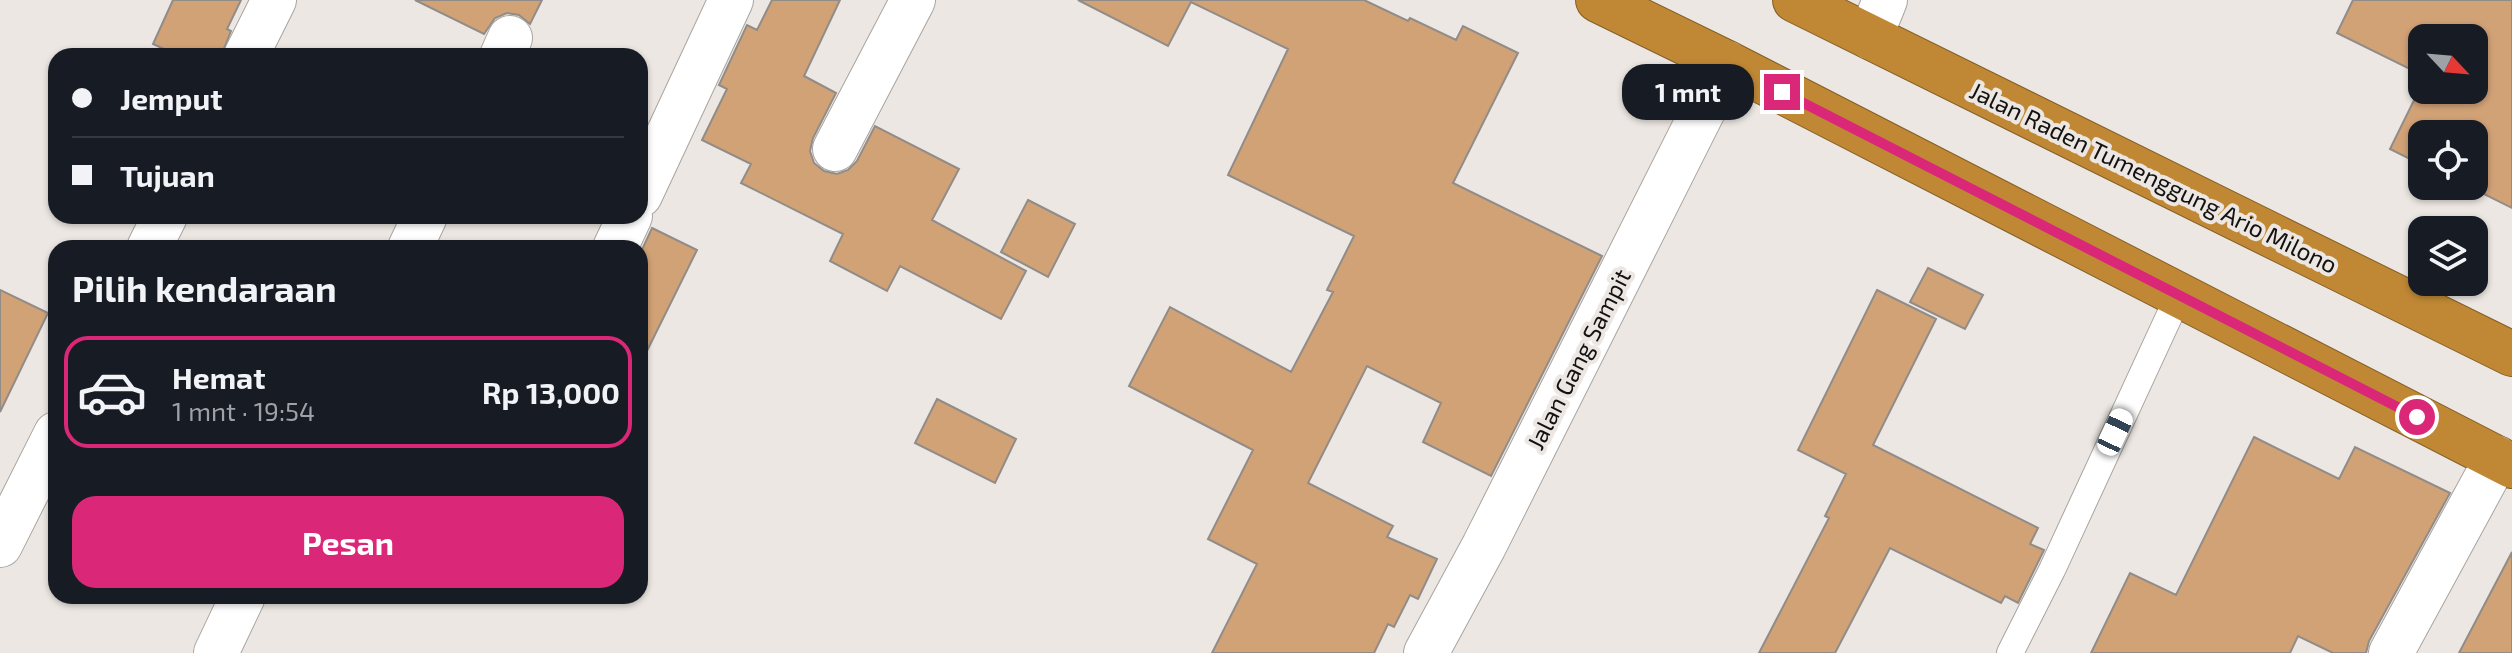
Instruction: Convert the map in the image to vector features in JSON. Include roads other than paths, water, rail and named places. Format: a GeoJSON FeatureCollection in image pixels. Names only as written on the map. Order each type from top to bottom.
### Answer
{"type":"FeatureCollection","features":[{"type":"Feature","properties":{"kind":"highway"},"geometry":{"type":"LineString","coordinates":[[1598,0],[1727,63],[2504,462]]}},
{"type":"Feature","properties":{"kind":"highway","name":"Jalan Raden Tumenggung Ario Milono"},"geometry":{"type":"LineString","coordinates":[[1795,0],[1877,18],[2512,354]]}},
{"type":"Feature","properties":{"kind":"street"},"geometry":{"type":"LineString","coordinates":[[250,48],[274,0]]}},
{"type":"Feature","properties":{"kind":"street"},"geometry":{"type":"LineString","coordinates":[[648,178],[731,0]]}},
{"type":"Feature","properties":{"kind":"street"},"geometry":{"type":"LineString","coordinates":[[835,149],[913,0]]}},
{"type":"Feature","properties":{"kind":"street","name":"Jalan Gang Sampit"},"geometry":{"type":"LineString","coordinates":[[1426,653],[1484,546],[1727,63]]}},
{"type":"Feature","properties":{"kind":"street"},"geometry":{"type":"LineString","coordinates":[[0,545],[48,450]]}},
{"type":"Feature","properties":{"kind":"street"},"geometry":{"type":"LineString","coordinates":[[2391,653],[2504,462]]}},
{"type":"Feature","properties":{"kind":"street"},"geometry":{"type":"LineString","coordinates":[[216,653],[239,604]]}},
{"type":"Feature","properties":{"kind":"lane"},"geometry":{"type":"LineString","coordinates":[[2010,653],[2059,555],[2179,295]]}}]}
